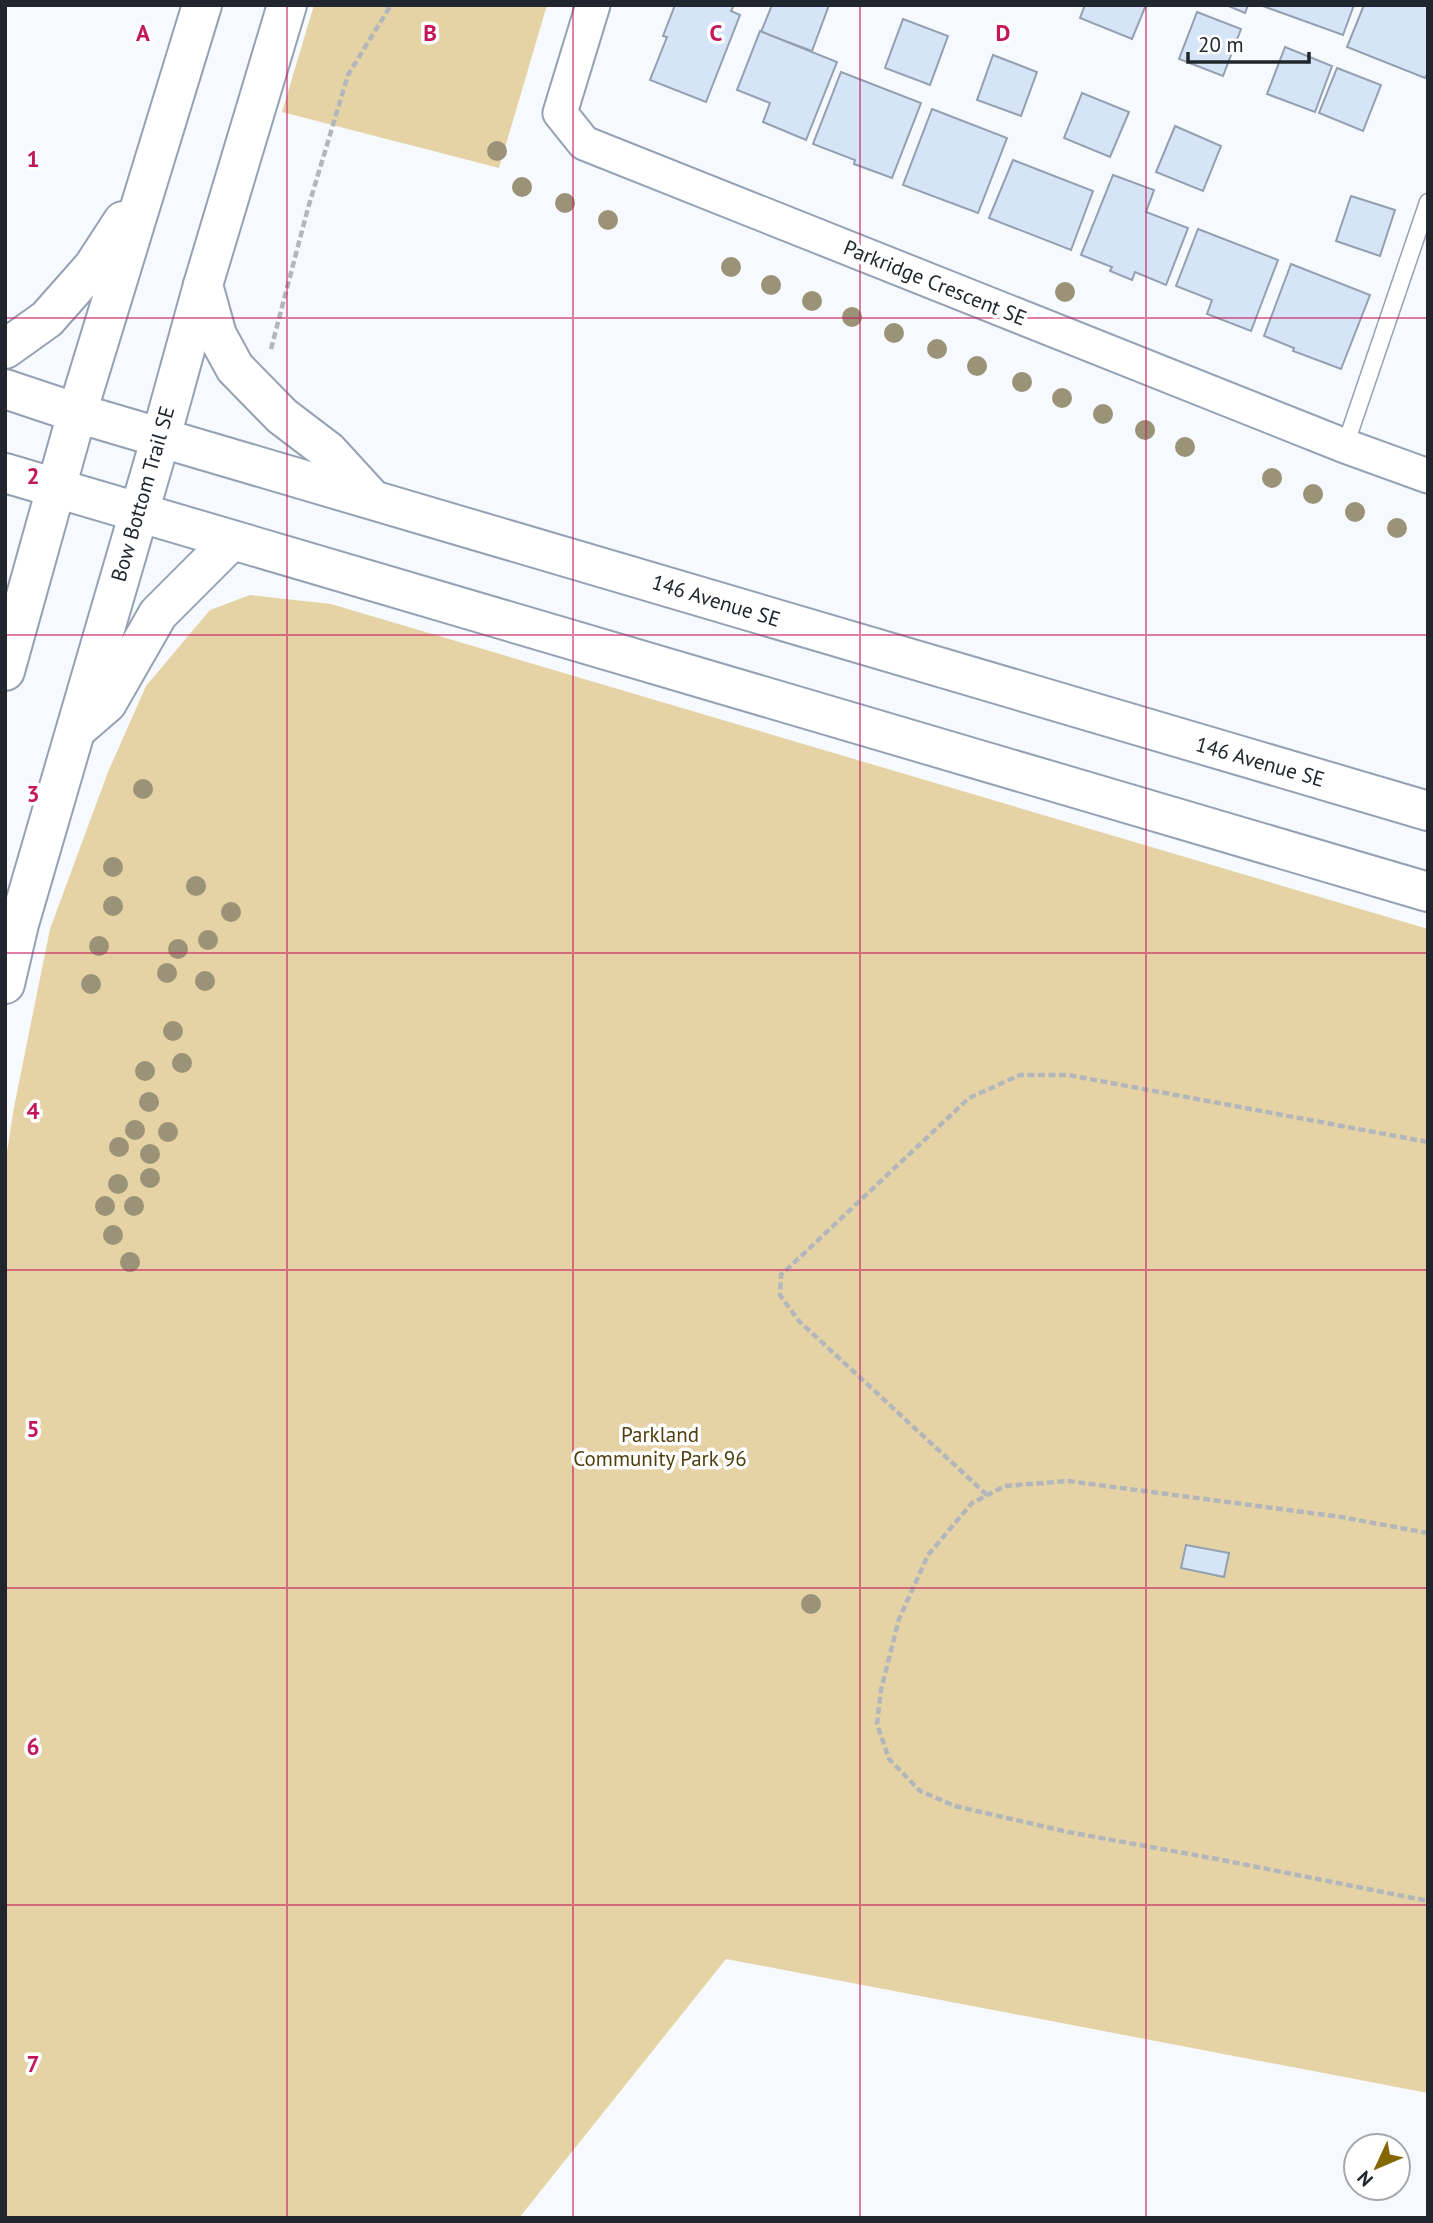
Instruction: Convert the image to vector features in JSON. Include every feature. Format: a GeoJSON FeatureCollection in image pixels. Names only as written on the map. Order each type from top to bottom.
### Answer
{"type":"FeatureCollection","features":[{"type":"Feature","properties":{"kind":"street"},"geometry":{"type":"LineString","coordinates":[[5,671],[11,615],[58,488],[77,413],[202,5]]}},
{"type":"Feature","properties":{"kind":"street","name":"Bow Bottom Trail SE"},"geometry":{"type":"LineString","coordinates":[[5,984],[19,924],[74,732],[287,5]]}},
{"type":"Feature","properties":{"kind":"street","name":"Parkridge Crescent SE"},"geometry":{"type":"LineString","coordinates":[[593,5],[560,113],[584,143],[1345,446],[1428,476]]}},
{"type":"Feature","properties":{"kind":"street"},"geometry":{"type":"LineString","coordinates":[[5,349],[47,319],[93,267],[148,185]]}},
{"type":"Feature","properties":{"kind":"street"},"geometry":{"type":"LineString","coordinates":[[203,285],[217,335],[235,368],[282,416],[328,451],[370,498]]}},
{"type":"Feature","properties":{"kind":"street","name":"146 Avenue SE"},"geometry":{"type":"LineString","coordinates":[[5,389],[161,438],[1428,811]]}},
{"type":"Feature","properties":{"kind":"street"},"geometry":{"type":"LineString","coordinates":[[5,473],[1428,892]]}},
{"type":"Feature","properties":{"kind":"street"},"geometry":{"type":"LineString","coordinates":[[74,732],[107,703],[158,614],[231,541]]}},
{"type":"Feature","properties":{"kind":"lane"},"geometry":{"type":"LineString","coordinates":[[1345,446],[1428,202]]}},
{"type":"Feature","properties":{"kind":"path"},"geometry":{"type":"LineString","coordinates":[[270,351],[281,319],[308,208],[348,75],[391,5]]}},
{"type":"Feature","properties":{"kind":"path"},"geometry":{"type":"LineString","coordinates":[[987,1495],[799,1321],[780,1296],[781,1275],[969,1098],[1020,1075],[1068,1075],[1428,1142]]}},
{"type":"Feature","properties":{"kind":"path"},"geometry":{"type":"LineString","coordinates":[[1428,1533],[1341,1517],[1068,1481],[1005,1486],[971,1503],[928,1555],[899,1619],[881,1690],[877,1724],[889,1759],[920,1791],[955,1806],[1068,1832],[1428,1901]]}},
{"type":"Feature","properties":{"kind":"green space"},"geometry":{"type":"Polygon","coordinates":[[[314,5],[547,5],[499,168],[282,112],[314,5]]]}},
{"type":"Feature","properties":{"kind":"green space","name":"Parkland Community Park 96"},"geometry":{"type":"Polygon","coordinates":[[[250,595],[331,604],[1428,929],[1428,2093],[726,1959],[519,2218],[5,2218],[5,1164],[50,929],[108,772],[146,686],[210,610],[250,595]]]}},
{"type":"Feature","properties":{"kind":"building"},"geometry":{"type":"Polygon","coordinates":[[[675,5],[734,5],[731,11],[740,15],[706,102],[650,80],[667,37],[663,36],[675,5]]]}},
{"type":"Feature","properties":{"kind":"building"},"geometry":{"type":"Polygon","coordinates":[[[772,5],[829,5],[812,51],[761,32],[772,5]]]}},
{"type":"Feature","properties":{"kind":"building"},"geometry":{"type":"Polygon","coordinates":[[[1085,5],[1146,5],[1132,39],[1080,18],[1085,5]]]}},
{"type":"Feature","properties":{"kind":"building"},"geometry":{"type":"Polygon","coordinates":[[[1226,5],[1248,5],[1245,13],[1226,5]]]}},
{"type":"Feature","properties":{"kind":"building"},"geometry":{"type":"Polygon","coordinates":[[[1260,5],[1354,5],[1343,35],[1260,5]]]}},
{"type":"Feature","properties":{"kind":"building"},"geometry":{"type":"Polygon","coordinates":[[[1364,5],[1428,5],[1428,72],[1425,78],[1347,47],[1364,5]]]}},
{"type":"Feature","properties":{"kind":"building"},"geometry":{"type":"Polygon","coordinates":[[[1197,12],[1241,29],[1223,76],[1179,59],[1197,12]]]}},
{"type":"Feature","properties":{"kind":"building"},"geometry":{"type":"Polygon","coordinates":[[[903,19],[948,36],[930,85],[885,68],[903,19]]]}},
{"type":"Feature","properties":{"kind":"building"},"geometry":{"type":"Polygon","coordinates":[[[760,31],[837,62],[806,140],[763,122],[770,103],[737,90],[760,31]]]}},
{"type":"Feature","properties":{"kind":"building"},"geometry":{"type":"Polygon","coordinates":[[[1285,47],[1332,66],[1315,112],[1267,94],[1285,47]]]}},
{"type":"Feature","properties":{"kind":"building"},"geometry":{"type":"Polygon","coordinates":[[[993,55],[1037,72],[1021,116],[977,100],[993,55]]]}},
{"type":"Feature","properties":{"kind":"building"},"geometry":{"type":"Polygon","coordinates":[[[1337,68],[1381,85],[1363,131],[1319,113],[1337,68]]]}},
{"type":"Feature","properties":{"kind":"building"},"geometry":{"type":"Polygon","coordinates":[[[841,72],[921,103],[892,178],[854,164],[855,160],[813,144],[841,72]]]}},
{"type":"Feature","properties":{"kind":"building"},"geometry":{"type":"Polygon","coordinates":[[[1082,93],[1129,112],[1110,157],[1064,138],[1082,93]]]}},
{"type":"Feature","properties":{"kind":"building"},"geometry":{"type":"Polygon","coordinates":[[[932,109],[1007,138],[978,213],[903,185],[932,109]]]}},
{"type":"Feature","properties":{"kind":"building"},"geometry":{"type":"Polygon","coordinates":[[[1175,126],[1221,146],[1203,191],[1156,172],[1175,126]]]}},
{"type":"Feature","properties":{"kind":"building"},"geometry":{"type":"Polygon","coordinates":[[[1013,160],[1093,191],[1071,250],[989,218],[1013,160]]]}},
{"type":"Feature","properties":{"kind":"building"},"geometry":{"type":"Polygon","coordinates":[[[1113,175],[1154,190],[1146,212],[1188,228],[1166,285],[1135,272],[1132,280],[1110,271],[1112,267],[1081,255],[1113,175]]]}},
{"type":"Feature","properties":{"kind":"building"},"geometry":{"type":"Polygon","coordinates":[[[1351,196],[1395,210],[1380,256],[1336,241],[1351,196]]]}},
{"type":"Feature","properties":{"kind":"building"},"geometry":{"type":"Polygon","coordinates":[[[1198,229],[1278,260],[1251,331],[1207,314],[1212,300],[1176,286],[1198,229]]]}},
{"type":"Feature","properties":{"kind":"building"},"geometry":{"type":"Polygon","coordinates":[[[1291,264],[1370,295],[1341,369],[1293,351],[1294,348],[1264,336],[1291,264]]]}},
{"type":"Feature","properties":{"kind":"building"},"geometry":{"type":"Polygon","coordinates":[[[1186,1545],[1229,1553],[1224,1577],[1181,1568],[1186,1545]]]}}]}
